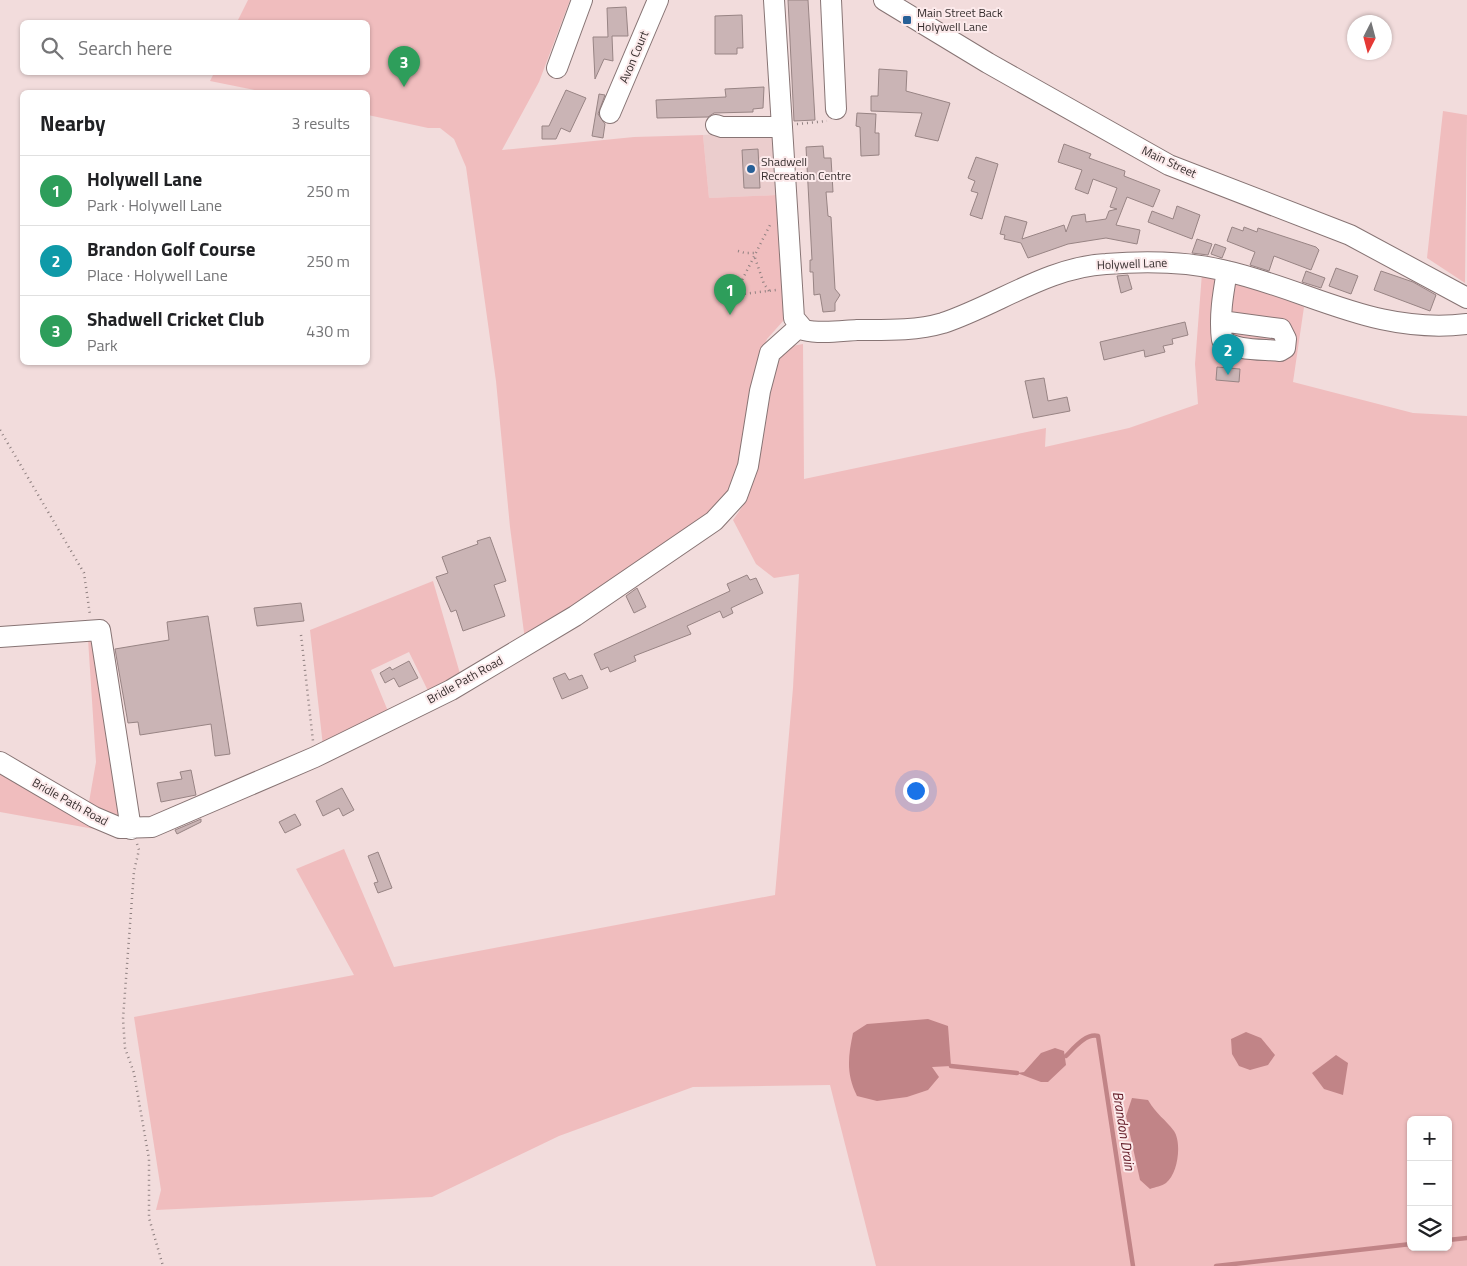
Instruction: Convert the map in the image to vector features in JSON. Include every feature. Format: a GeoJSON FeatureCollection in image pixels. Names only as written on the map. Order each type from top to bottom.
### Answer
{"type":"FeatureCollection","features":[{"type":"Feature","properties":{"kind":"street"},"geometry":{"type":"LineString","coordinates":[[558,68],[582,0]]}},
{"type":"Feature","properties":{"kind":"street","name":"Avon Court"},"geometry":{"type":"LineString","coordinates":[[610,113],[658,0]]}},
{"type":"Feature","properties":{"kind":"street"},"geometry":{"type":"LineString","coordinates":[[774,0],[780,126],[794,318],[799,327]]}},
{"type":"Feature","properties":{"kind":"street"},"geometry":{"type":"LineString","coordinates":[[831,0],[836,109]]}},
{"type":"Feature","properties":{"kind":"street","name":"Main Street"},"geometry":{"type":"LineString","coordinates":[[884,0],[988,63],[1169,165],[1350,235],[1467,298]]}},
{"type":"Feature","properties":{"kind":"street"},"geometry":{"type":"LineString","coordinates":[[716,125],[722,127],[780,126]]}},
{"type":"Feature","properties":{"kind":"street","name":"Holywell Lane"},"geometry":{"type":"LineString","coordinates":[[799,327],[809,332],[901,329],[941,323],[1067,270],[1102,264],[1176,263],[1227,271],[1390,323],[1440,326],[1467,324]]}},
{"type":"Feature","properties":{"kind":"street"},"geometry":{"type":"LineString","coordinates":[[1221,321],[1227,271]]}},
{"type":"Feature","properties":{"kind":"street","name":"Bridle Path Road"},"geometry":{"type":"LineString","coordinates":[[0,762],[94,818],[120,828],[152,827],[315,757],[450,690],[575,616],[714,521],[737,496],[748,466],[760,391],[770,353],[799,327]]}},
{"type":"Feature","properties":{"kind":"street"},"geometry":{"type":"LineString","coordinates":[[0,637],[100,630],[131,829]]}},
{"type":"Feature","properties":{"kind":"path"},"geometry":{"type":"LineString","coordinates":[[780,126],[836,120],[836,109]]}},
{"type":"Feature","properties":{"kind":"path"},"geometry":{"type":"LineString","coordinates":[[731,302],[773,221]]}},
{"type":"Feature","properties":{"kind":"path"},"geometry":{"type":"LineString","coordinates":[[738,251],[745,254],[757,253]]}},
{"type":"Feature","properties":{"kind":"path"},"geometry":{"type":"LineString","coordinates":[[755,258],[764,284],[769,291]]}},
{"type":"Feature","properties":{"kind":"path"},"geometry":{"type":"LineString","coordinates":[[733,296],[792,289]]}},
{"type":"Feature","properties":{"kind":"path"},"geometry":{"type":"LineString","coordinates":[[301,635],[315,757]]}},
{"type":"Feature","properties":{"kind":"path"},"geometry":{"type":"LineString","coordinates":[[131,829],[139,850],[134,871],[125,989],[123,1019],[125,1048],[134,1073],[149,1159],[149,1218],[163,1266]]}},
{"type":"Feature","properties":{"kind":"shaded area"},"geometry":{"type":"Polygon","coordinates":[[[248,0],[570,0],[539,82],[502,150],[634,137],[703,135],[709,198],[776,195],[784,320],[767,339],[760,357],[738,472],[727,494],[709,514],[525,640],[510,527],[496,381],[466,167],[454,139],[440,128],[428,128],[370,115],[370,90],[254,90],[210,81],[213,75],[370,75],[370,20],[238,20],[248,0]]]}},
{"type":"Feature","properties":{"kind":"shaded area"},"geometry":{"type":"Polygon","coordinates":[[[1443,111],[1467,115],[1465,283],[1427,258],[1443,111]]]}},
{"type":"Feature","properties":{"kind":"shaded area"},"geometry":{"type":"Polygon","coordinates":[[[772,131],[776,195],[709,198],[703,135],[772,131]]]}},
{"type":"Feature","properties":{"kind":"shaded area"},"geometry":{"type":"Polygon","coordinates":[[[1202,273],[1245,283],[1304,307],[1293,382],[1413,413],[1467,416],[1467,1266],[876,1266],[830,1085],[693,1087],[559,1136],[432,1197],[156,1210],[161,1190],[134,1017],[354,975],[296,869],[344,849],[394,967],[775,895],[793,688],[799,574],[774,578],[756,564],[733,520],[747,500],[776,358],[787,347],[803,344],[804,479],[1046,428],[1045,447],[1129,428],[1198,404],[1195,364],[1202,273]]]}},
{"type":"Feature","properties":{"kind":"shaded area"},"geometry":{"type":"Polygon","coordinates":[[[433,581],[461,677],[430,695],[409,652],[371,670],[390,716],[323,746],[310,630],[433,581]]]}},
{"type":"Feature","properties":{"kind":"shaded area"},"geometry":{"type":"Polygon","coordinates":[[[98,638],[124,822],[111,832],[0,812],[0,753],[89,802],[96,762],[88,639],[98,638]]]}},
{"type":"Feature","properties":{"kind":"shaded area"},"geometry":{"type":"Polygon","coordinates":[[[928,1019],[948,1026],[951,1066],[932,1067],[939,1077],[928,1090],[907,1097],[877,1101],[857,1096],[853,1088],[849,1065],[853,1033],[867,1024],[928,1019]]]}},
{"type":"Feature","properties":{"kind":"shaded area"},"geometry":{"type":"Polygon","coordinates":[[[1246,1032],[1261,1038],[1275,1055],[1268,1065],[1250,1070],[1239,1066],[1232,1054],[1231,1039],[1246,1032]]]}},
{"type":"Feature","properties":{"kind":"shaded area"},"geometry":{"type":"Polygon","coordinates":[[[1055,1048],[1064,1051],[1066,1065],[1048,1082],[1041,1082],[1017,1073],[1024,1072],[1041,1053],[1055,1048]]]}},
{"type":"Feature","properties":{"kind":"shaded area"},"geometry":{"type":"Polygon","coordinates":[[[1336,1055],[1348,1063],[1343,1095],[1324,1089],[1312,1073],[1336,1055]]]}},
{"type":"Feature","properties":{"kind":"shaded area"},"geometry":{"type":"Polygon","coordinates":[[[1132,1098],[1148,1100],[1174,1131],[1178,1143],[1178,1158],[1170,1179],[1164,1184],[1150,1189],[1140,1180],[1126,1116],[1132,1098]]]}},
{"type":"Feature","properties":{"kind":"building"},"geometry":{"type":"Polygon","coordinates":[[[788,0],[808,0],[815,120],[794,121],[788,0]]]}},
{"type":"Feature","properties":{"kind":"building"},"geometry":{"type":"Polygon","coordinates":[[[626,7],[628,36],[612,36],[613,61],[604,59],[595,79],[593,37],[608,37],[607,8],[626,7]]]}},
{"type":"Feature","properties":{"kind":"building"},"geometry":{"type":"Polygon","coordinates":[[[742,15],[743,48],[737,48],[737,54],[715,54],[715,16],[742,15]]]}},
{"type":"Feature","properties":{"kind":"building"},"geometry":{"type":"Polygon","coordinates":[[[879,69],[907,71],[906,91],[950,103],[938,141],[915,136],[922,113],[871,111],[871,96],[878,96],[879,69]]]}},
{"type":"Feature","properties":{"kind":"building"},"geometry":{"type":"Polygon","coordinates":[[[764,87],[763,108],[753,109],[753,112],[714,113],[708,117],[657,118],[656,100],[726,97],[725,89],[764,87]]]}},
{"type":"Feature","properties":{"kind":"building"},"geometry":{"type":"Polygon","coordinates":[[[566,90],[586,98],[570,132],[561,128],[556,139],[542,139],[542,126],[549,126],[566,90]]]}},
{"type":"Feature","properties":{"kind":"building"},"geometry":{"type":"Polygon","coordinates":[[[599,94],[605,95],[598,114],[605,124],[603,138],[592,136],[599,94]]]}},
{"type":"Feature","properties":{"kind":"building"},"geometry":{"type":"Polygon","coordinates":[[[857,113],[876,114],[875,133],[879,133],[879,155],[861,156],[860,127],[856,126],[857,113]]]}},
{"type":"Feature","properties":{"kind":"building"},"geometry":{"type":"Polygon","coordinates":[[[1064,144],[1091,154],[1089,158],[1125,171],[1124,176],[1160,190],[1153,207],[1127,197],[1116,225],[1140,230],[1137,244],[1106,238],[1068,244],[1028,258],[1021,243],[1004,239],[1005,235],[1000,234],[1005,216],[1027,222],[1022,239],[1064,225],[1066,232],[1072,216],[1085,214],[1086,222],[1106,219],[1109,211],[1117,209],[1110,207],[1117,188],[1093,179],[1088,194],[1075,189],[1082,170],[1058,162],[1064,144]]]}},
{"type":"Feature","properties":{"kind":"building"},"geometry":{"type":"Polygon","coordinates":[[[823,146],[824,158],[831,158],[833,192],[826,192],[828,216],[831,217],[835,289],[840,295],[835,303],[835,311],[823,312],[820,294],[814,295],[813,272],[810,272],[810,260],[812,260],[806,147],[823,146]]]}},
{"type":"Feature","properties":{"kind":"building","name":"Shadwell Recreation Centre"},"geometry":{"type":"Polygon","coordinates":[[[758,149],[760,188],[744,188],[742,150],[758,149]]]}},
{"type":"Feature","properties":{"kind":"building"},"geometry":{"type":"Polygon","coordinates":[[[976,157],[998,164],[982,219],[970,215],[978,193],[971,191],[975,181],[968,178],[976,157]]]}},
{"type":"Feature","properties":{"kind":"building"},"geometry":{"type":"Polygon","coordinates":[[[1177,206],[1200,215],[1192,239],[1148,222],[1152,211],[1173,219],[1177,206]]]}},
{"type":"Feature","properties":{"kind":"building"},"geometry":{"type":"Polygon","coordinates":[[[1232,227],[1243,231],[1244,227],[1257,232],[1258,228],[1316,247],[1319,250],[1311,270],[1274,256],[1269,271],[1250,265],[1255,252],[1227,241],[1232,227]]]}},
{"type":"Feature","properties":{"kind":"building"},"geometry":{"type":"Polygon","coordinates":[[[1197,239],[1212,244],[1208,255],[1192,253],[1197,239]]]}},
{"type":"Feature","properties":{"kind":"building"},"geometry":{"type":"Polygon","coordinates":[[[1215,244],[1226,248],[1222,258],[1211,254],[1215,244]]]}},
{"type":"Feature","properties":{"kind":"building"},"geometry":{"type":"Polygon","coordinates":[[[1336,268],[1358,276],[1351,294],[1329,286],[1336,268]]]}},
{"type":"Feature","properties":{"kind":"building"},"geometry":{"type":"Polygon","coordinates":[[[1306,271],[1325,278],[1321,288],[1302,282],[1306,271]]]}},
{"type":"Feature","properties":{"kind":"building"},"geometry":{"type":"Polygon","coordinates":[[[1381,271],[1413,282],[1436,295],[1430,311],[1374,290],[1381,271]]]}},
{"type":"Feature","properties":{"kind":"building"},"geometry":{"type":"Polygon","coordinates":[[[1128,275],[1132,289],[1121,293],[1117,276],[1128,275]]]}},
{"type":"Feature","properties":{"kind":"building"},"geometry":{"type":"Polygon","coordinates":[[[1185,322],[1188,335],[1172,339],[1173,344],[1163,346],[1165,352],[1145,357],[1144,350],[1104,360],[1100,342],[1185,322]]]}},
{"type":"Feature","properties":{"kind":"building"},"geometry":{"type":"Polygon","coordinates":[[[1217,367],[1240,369],[1239,382],[1216,380],[1217,367]]]}},
{"type":"Feature","properties":{"kind":"building"},"geometry":{"type":"Polygon","coordinates":[[[1044,378],[1048,401],[1067,397],[1070,411],[1033,418],[1025,381],[1044,378]]]}},
{"type":"Feature","properties":{"kind":"building"},"geometry":{"type":"Polygon","coordinates":[[[490,537],[506,581],[494,585],[505,616],[463,631],[456,610],[451,612],[436,577],[448,573],[442,557],[478,544],[477,541],[490,537]]]}},
{"type":"Feature","properties":{"kind":"building"},"geometry":{"type":"Polygon","coordinates":[[[747,575],[750,580],[756,578],[763,593],[731,608],[733,613],[723,618],[720,611],[687,626],[691,634],[634,656],[636,661],[610,672],[608,667],[601,670],[594,654],[730,591],[727,584],[747,575]]]}},
{"type":"Feature","properties":{"kind":"building"},"geometry":{"type":"Polygon","coordinates":[[[637,588],[646,607],[634,613],[626,596],[637,588]]]}},
{"type":"Feature","properties":{"kind":"building"},"geometry":{"type":"Polygon","coordinates":[[[301,603],[304,621],[257,626],[254,608],[301,603]]]}},
{"type":"Feature","properties":{"kind":"building"},"geometry":{"type":"Polygon","coordinates":[[[208,616],[230,754],[215,756],[211,724],[140,735],[138,722],[128,723],[115,649],[169,640],[167,622],[208,616]]]}},
{"type":"Feature","properties":{"kind":"building"},"geometry":{"type":"Polygon","coordinates":[[[409,661],[418,678],[399,687],[394,678],[385,683],[380,673],[390,667],[392,670],[409,661]]]}},
{"type":"Feature","properties":{"kind":"building"},"geometry":{"type":"Polygon","coordinates":[[[565,673],[569,680],[582,675],[588,688],[562,699],[553,678],[565,673]]]}},
{"type":"Feature","properties":{"kind":"building"},"geometry":{"type":"Polygon","coordinates":[[[191,770],[196,795],[161,802],[157,783],[182,779],[180,772],[191,770]]]}},
{"type":"Feature","properties":{"kind":"building"},"geometry":{"type":"Polygon","coordinates":[[[342,788],[354,810],[343,816],[339,808],[323,816],[316,801],[342,788]]]}},
{"type":"Feature","properties":{"kind":"building"},"geometry":{"type":"Polygon","coordinates":[[[295,814],[301,825],[285,833],[279,822],[295,814]]]}},
{"type":"Feature","properties":{"kind":"building"},"geometry":{"type":"Polygon","coordinates":[[[201,819],[201,822],[177,834],[175,830],[201,819]]]}},
{"type":"Feature","properties":{"kind":"building"},"geometry":{"type":"Polygon","coordinates":[[[378,852],[392,888],[378,893],[374,883],[378,882],[368,856],[378,852]]]}},
{"type":"Feature","properties":{"kind":"waterway","name":"Brandon Drain"},"geometry":{"type":"LineString","coordinates":[[1066,1056],[1076,1045],[1085,1039],[1098,1036],[1133,1266]]}},
{"type":"Feature","properties":{"kind":"waterway"},"geometry":{"type":"LineString","coordinates":[[951,1066],[1017,1073]]}},
{"type":"Feature","properties":{"kind":"waterway","name":"Brandon Drain"},"geometry":{"type":"LineString","coordinates":[[1452,1240],[1467,1238]]}},
{"type":"Feature","properties":{"kind":"waterway","name":"Brandon Drain"},"geometry":{"type":"LineString","coordinates":[[1216,1266],[1407,1244]]}},
{"type":"Feature","properties":{"kind":"place","name":"Main Street Back Holywell Lane"},"geometry":{"type":"Point","coordinates":[907,20]}},
{"type":"Feature","properties":{"kind":"place","name":"Shadwell Cricket Club"},"geometry":{"type":"Point","coordinates":[404,87]}},
{"type":"Feature","properties":{"kind":"place","name":"Shadwell Recreation Centre"},"geometry":{"type":"Point","coordinates":[751,169]}},
{"type":"Feature","properties":{"kind":"place","name":"Holywell Lane"},"geometry":{"type":"Point","coordinates":[730,315]}},
{"type":"Feature","properties":{"kind":"place","name":"Brandon Golf Course"},"geometry":{"type":"Point","coordinates":[1228,375]}}]}
